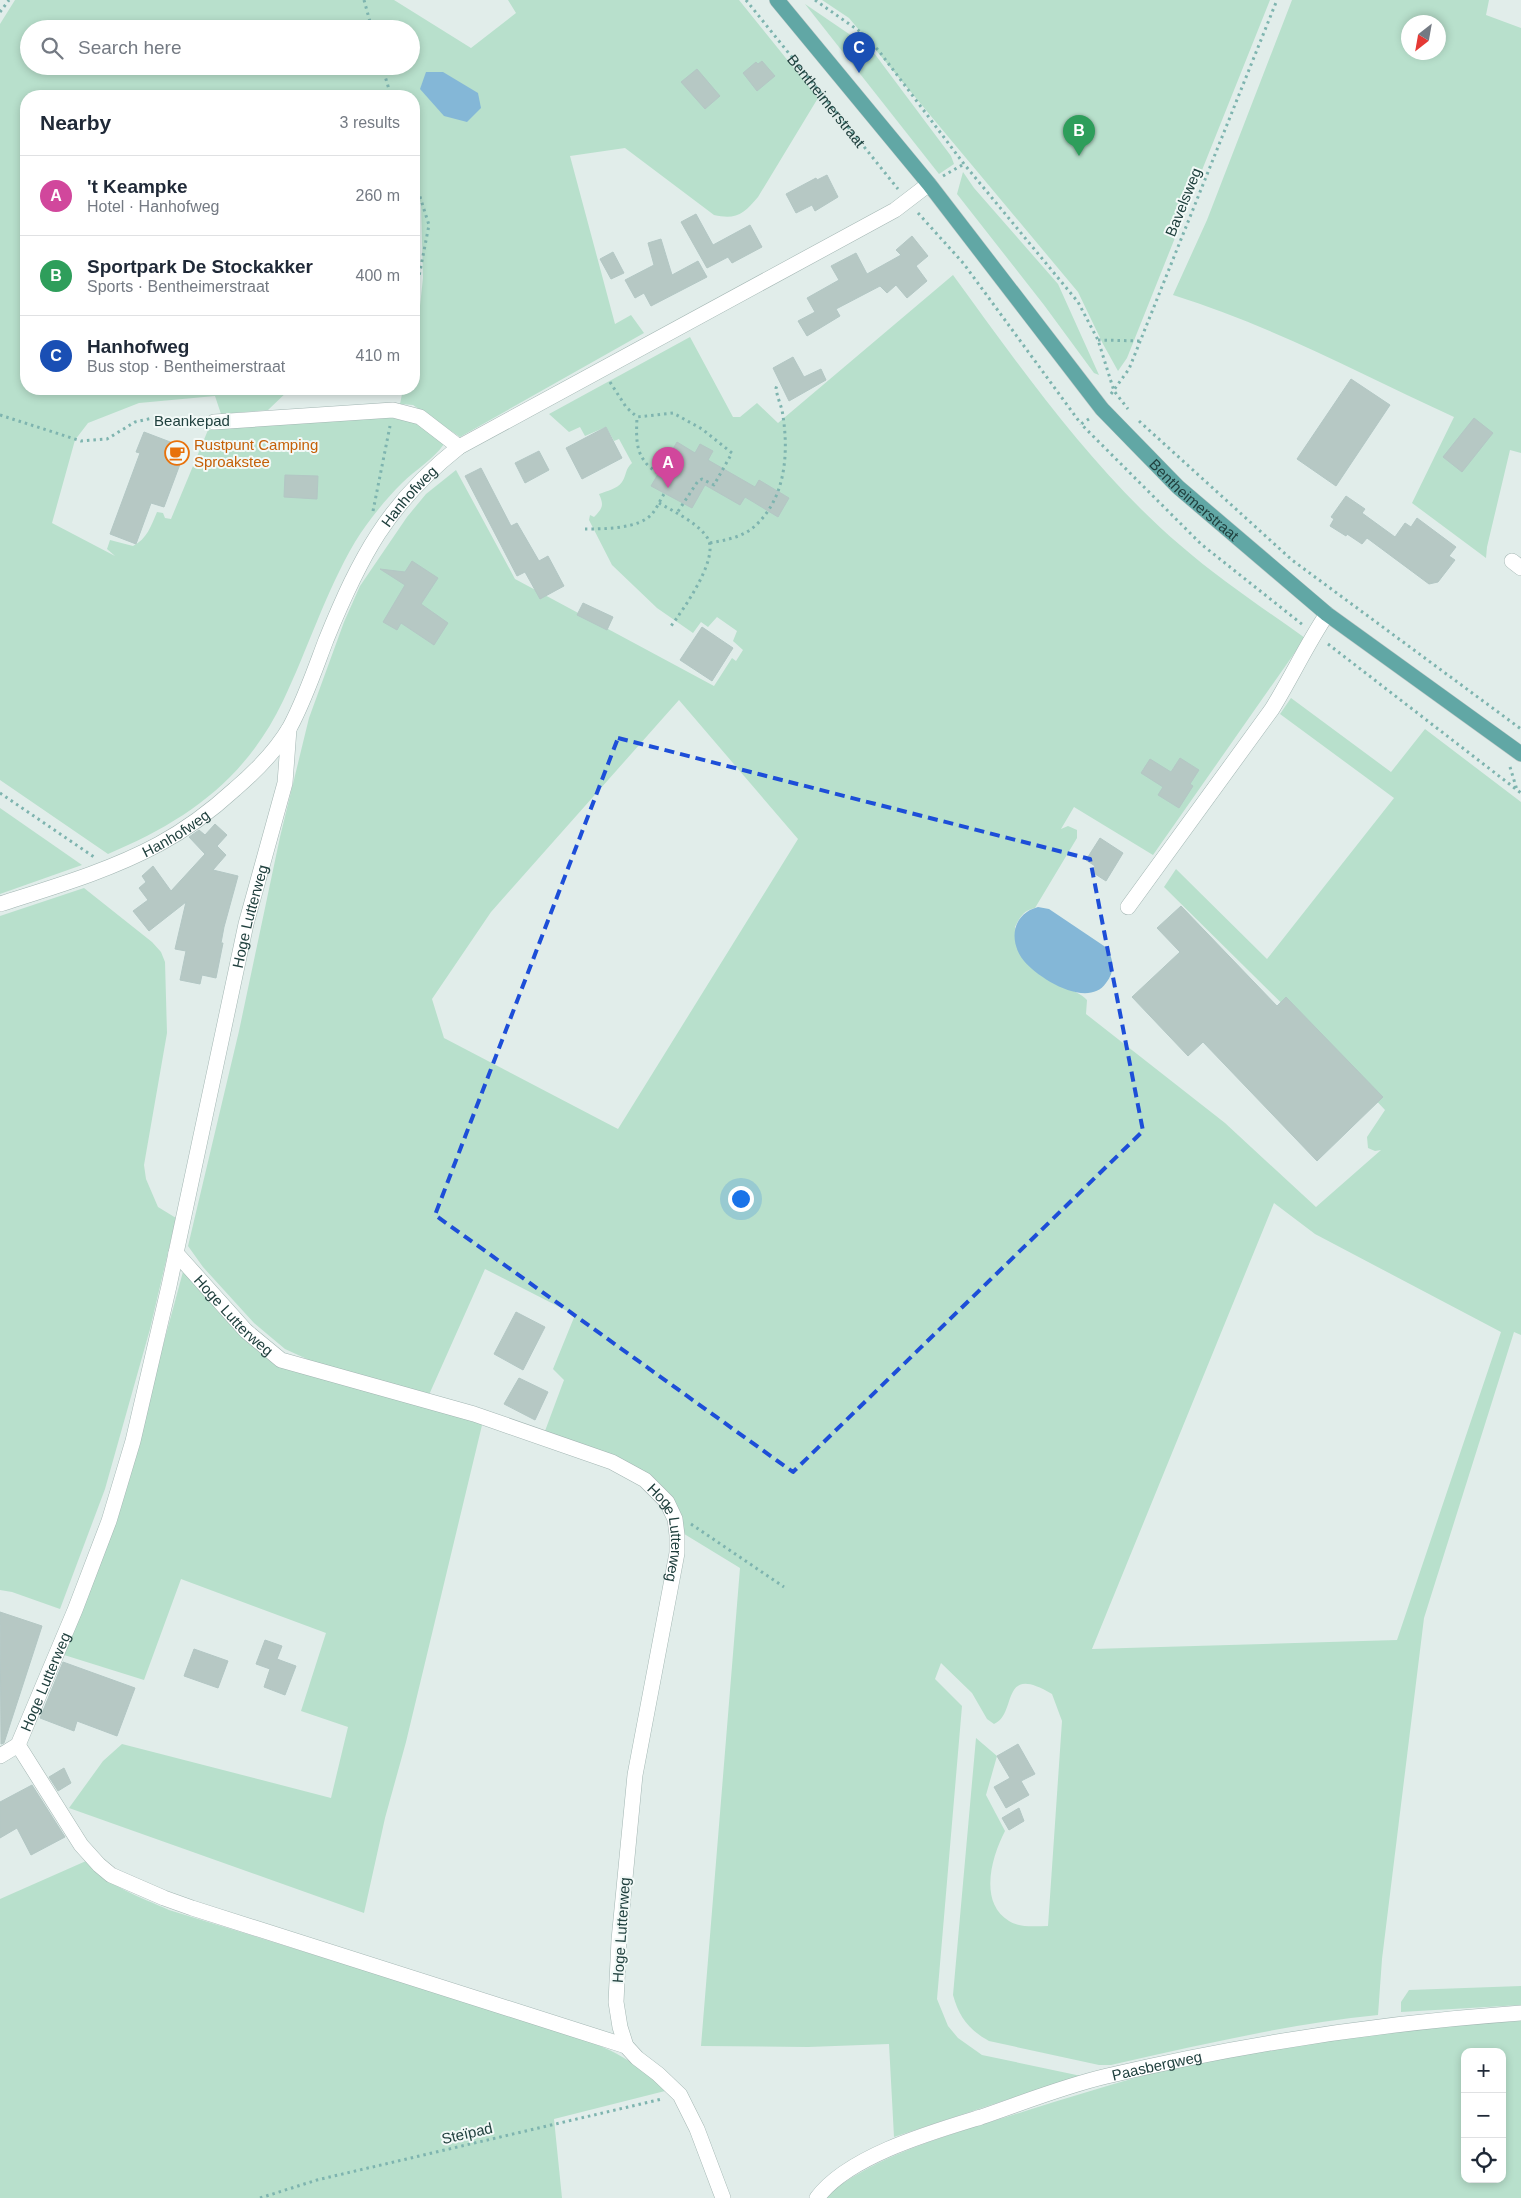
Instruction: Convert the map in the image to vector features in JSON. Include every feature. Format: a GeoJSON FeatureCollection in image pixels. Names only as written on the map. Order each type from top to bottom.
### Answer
{"type":"FeatureCollection","features":[{"type":"Feature","properties":{"kind":"main road","name":"Bentheimerstraat"},"geometry":{"type":"LineString","coordinates":[[777,0],[929,184],[1102,409],[1178,487],[1327,614],[1521,754]]}},
{"type":"Feature","properties":{"kind":"street","name":"Hanhofweg"},"geometry":{"type":"LineString","coordinates":[[0,904],[109,867],[159,844],[208,811],[255,772],[290,727],[309,686],[353,576],[371,543],[393,511],[434,466],[459,447],[895,210],[929,184]]}},
{"type":"Feature","properties":{"kind":"street","name":"Beankepad"},"geometry":{"type":"LineString","coordinates":[[214,422],[393,410],[420,417],[459,447]]}},
{"type":"Feature","properties":{"kind":"street"},"geometry":{"type":"LineString","coordinates":[[1128,907],[1272,709],[1293,676],[1314,633],[1327,614]]}},
{"type":"Feature","properties":{"kind":"street","name":"Hoge Lutterweg"},"geometry":{"type":"LineString","coordinates":[[0,1756],[18,1744],[75,1610],[108,1521],[133,1441],[176,1253],[246,924],[285,783],[290,727]]}},
{"type":"Feature","properties":{"kind":"street","name":"Hoge Lutterweg"},"geometry":{"type":"LineString","coordinates":[[176,1253],[246,1331],[281,1360],[474,1414],[612,1462],[645,1480],[658,1490],[670,1510],[675,1519],[678,1535],[677,1553],[634,1775],[618,1940],[616,2002],[620,2027],[626,2046]]}},
{"type":"Feature","properties":{"kind":"street"},"geometry":{"type":"LineString","coordinates":[[18,1744],[81,1845],[111,1875],[192,1908],[626,2046],[680,2095],[697,2129],[723,2198]]}},
{"type":"Feature","properties":{"kind":"street","name":"Paasbergweg"},"geometry":{"type":"LineString","coordinates":[[817,2198],[839,2175],[927,2134],[1105,2076],[1294,2038],[1394,2024],[1521,2013]]}},
{"type":"Feature","properties":{"kind":"path"},"geometry":{"type":"LineString","coordinates":[[0,12],[10,0]]}},
{"type":"Feature","properties":{"kind":"path"},"geometry":{"type":"LineString","coordinates":[[364,0],[370,20]]}},
{"type":"Feature","properties":{"kind":"path","name":"Bentheimerstraat"},"geometry":{"type":"LineString","coordinates":[[746,0],[907,200],[964,264],[1081,424],[1201,544],[1521,794]]}},
{"type":"Feature","properties":{"kind":"path"},"geometry":{"type":"LineString","coordinates":[[816,0],[862,33],[879,51],[964,164],[1078,302],[1098,340],[1103,362],[1114,391],[1131,413]]}},
{"type":"Feature","properties":{"kind":"path","name":"Bavelsweg"},"geometry":{"type":"LineString","coordinates":[[1102,409],[1129,369],[1277,0]]}},
{"type":"Feature","properties":{"kind":"path"},"geometry":{"type":"LineString","coordinates":[[385,75],[389,90]]}},
{"type":"Feature","properties":{"kind":"path"},"geometry":{"type":"LineString","coordinates":[[929,184],[964,164]]}},
{"type":"Feature","properties":{"kind":"path"},"geometry":{"type":"LineString","coordinates":[[420,197],[429,225],[420,271]]}},
{"type":"Feature","properties":{"kind":"path"},"geometry":{"type":"LineString","coordinates":[[1098,340],[1140,341]]}},
{"type":"Feature","properties":{"kind":"path"},"geometry":{"type":"LineString","coordinates":[[602,369],[626,407],[637,417],[638,452],[651,468],[658,473]]}},
{"type":"Feature","properties":{"kind":"path"},"geometry":{"type":"LineString","coordinates":[[710,543],[733,538],[755,526],[766,514],[782,484],[785,454],[782,409],[776,388],[778,383]]}},
{"type":"Feature","properties":{"kind":"path"},"geometry":{"type":"LineString","coordinates":[[1081,424],[1102,409]]}},
{"type":"Feature","properties":{"kind":"path"},"geometry":{"type":"LineString","coordinates":[[372,516],[393,410]]}},
{"type":"Feature","properties":{"kind":"path"},"geometry":{"type":"LineString","coordinates":[[637,417],[673,413],[702,429],[732,453],[714,484],[702,479],[698,481],[677,513]]}},
{"type":"Feature","properties":{"kind":"path","name":"Beankepad"},"geometry":{"type":"LineString","coordinates":[[0,415],[81,442],[107,439],[136,422],[152,418],[214,422]]}},
{"type":"Feature","properties":{"kind":"path","name":"Bentheimerstraat"},"geometry":{"type":"LineString","coordinates":[[1138,419],[1292,560],[1521,729]]}},
{"type":"Feature","properties":{"kind":"path"},"geometry":{"type":"LineString","coordinates":[[585,529],[611,529],[631,525],[651,515],[664,494]]}},
{"type":"Feature","properties":{"kind":"path"},"geometry":{"type":"LineString","coordinates":[[659,503],[677,513],[708,537],[710,543],[707,562],[693,594],[672,626]]}},
{"type":"Feature","properties":{"kind":"path"},"geometry":{"type":"LineString","coordinates":[[0,793],[109,867]]}},
{"type":"Feature","properties":{"kind":"path"},"geometry":{"type":"LineString","coordinates":[[670,1510],[784,1586]]}},
{"type":"Feature","properties":{"kind":"path","name":"Steïpad"},"geometry":{"type":"LineString","coordinates":[[260,2198],[317,2180],[680,2095]]}},
{"type":"Feature","properties":{"kind":"highlighted area"},"geometry":{"type":"Polygon","coordinates":[[[618,738],[1090,859],[1143,1131],[793,1472],[435,1215],[618,738]]]}},
{"type":"Feature","properties":{"kind":"green space"},"geometry":{"type":"Polygon","coordinates":[[[15,0],[394,0],[471,48],[516,13],[508,0],[739,0],[818,98],[758,197],[748,208],[739,214],[728,217],[714,215],[625,148],[570,156],[615,324],[631,315],[644,333],[460,437],[413,405],[400,404],[402,395],[420,395],[420,306],[423,278],[420,201],[420,90],[20,90],[20,395],[284,395],[268,410],[221,414],[215,396],[139,403],[88,423],[75,440],[52,523],[115,556],[107,549],[110,540],[133,546],[145,536],[157,512],[163,513],[165,518],[171,519],[208,430],[282,422],[397,418],[419,425],[444,444],[435,455],[389,496],[355,542],[344,561],[283,701],[268,729],[251,754],[210,795],[188,812],[163,827],[108,854],[0,780],[0,24],[15,0]]]}},
{"type":"Feature","properties":{"kind":"green space"},"geometry":{"type":"Polygon","coordinates":[[[822,0],[1270,0],[1127,358],[1118,371],[1078,292],[849,18],[822,0]]]}},
{"type":"Feature","properties":{"kind":"green space"},"geometry":{"type":"Polygon","coordinates":[[[1292,0],[1489,0],[1486,15],[1521,28],[1521,453],[1510,450],[1486,558],[1412,503],[1454,417],[1280,335],[1173,295],[1207,220],[1292,0]]]}},
{"type":"Feature","properties":{"kind":"green space"},"geometry":{"type":"Polygon","coordinates":[[[805,4],[871,49],[951,156],[954,164],[939,174],[805,4]]]}},
{"type":"Feature","properties":{"kind":"green space"},"geometry":{"type":"Polygon","coordinates":[[[963,172],[974,188],[1058,284],[1099,375],[1094,373],[1044,305],[957,194],[963,172]]]}},
{"type":"Feature","properties":{"kind":"green space"},"geometry":{"type":"Polygon","coordinates":[[[953,275],[1004,346],[1059,417],[1117,485],[1195,558],[1305,638],[1153,855],[1074,807],[1061,829],[1068,826],[1077,830],[1077,838],[1035,908],[1028,910],[1015,927],[1037,972],[1048,980],[1070,989],[1087,1000],[1086,1014],[1225,1123],[1316,1207],[1381,1150],[1375,1151],[1368,1148],[1367,1137],[1385,1110],[1329,1050],[1164,887],[1176,869],[1267,959],[1394,798],[1280,714],[1291,698],[1391,772],[1425,729],[1521,802],[1521,1335],[1514,1332],[1424,1618],[1382,1959],[1378,2015],[1277,2030],[1111,2065],[1099,2065],[989,2041],[976,2032],[958,2010],[953,1995],[976,1738],[997,1756],[986,1795],[1005,1831],[992,1865],[990,1878],[993,1902],[999,1913],[1013,1923],[1028,1926],[1048,1926],[1062,1721],[1052,1694],[1035,1686],[1024,1684],[1017,1687],[1012,1693],[1006,1711],[1001,1719],[994,1724],[987,1719],[972,1693],[941,1663],[935,1679],[962,1706],[937,1999],[948,2026],[958,2038],[982,2055],[1086,2077],[1021,2095],[894,2137],[889,2044],[808,2047],[701,2046],[740,1568],[681,1532],[677,1511],[672,1499],[663,1488],[650,1478],[614,1459],[545,1431],[564,1380],[553,1369],[575,1315],[485,1269],[428,1397],[309,1360],[285,1349],[254,1323],[203,1267],[188,1246],[239,1031],[280,837],[309,718],[344,622],[360,586],[407,517],[426,494],[456,470],[515,579],[714,686],[732,658],[736,661],[743,650],[733,641],[737,631],[717,617],[708,627],[701,622],[693,633],[657,608],[612,565],[589,520],[590,515],[594,517],[601,509],[602,501],[599,494],[620,484],[632,463],[619,439],[614,441],[606,427],[585,436],[580,427],[569,432],[549,414],[690,337],[733,417],[740,417],[757,403],[778,423],[953,275]],[[679,700],[491,912],[432,999],[444,1038],[618,1129],[798,839],[679,700]],[[1274,1203],[1092,1649],[1397,1640],[1501,1332],[1315,1234],[1274,1203]]]}},
{"type":"Feature","properties":{"kind":"green space"},"geometry":{"type":"Polygon","coordinates":[[[0,808],[82,865],[0,894],[0,808]]]}},
{"type":"Feature","properties":{"kind":"green space"},"geometry":{"type":"Polygon","coordinates":[[[84,888],[152,942],[161,952],[165,962],[167,1033],[144,1165],[146,1179],[158,1207],[176,1218],[150,1329],[105,1489],[60,1609],[12,1592],[0,1590],[0,916],[84,888]]]}},
{"type":"Feature","properties":{"kind":"green space"},"geometry":{"type":"Polygon","coordinates":[[[184,1268],[264,1353],[483,1421],[406,1742],[385,1818],[364,1913],[69,1808],[103,1761],[122,1744],[331,1798],[348,1727],[301,1711],[326,1633],[181,1579],[144,1680],[61,1654],[141,1427],[184,1268]]]}},
{"type":"Feature","properties":{"kind":"green space"},"geometry":{"type":"Polygon","coordinates":[[[86,1861],[94,1870],[114,1884],[169,1910],[549,2027],[597,2045],[612,2051],[638,2067],[665,2091],[554,2119],[562,2198],[0,2198],[0,1899],[86,1861]]]}},
{"type":"Feature","properties":{"kind":"green space"},"geometry":{"type":"Polygon","coordinates":[[[1521,1986],[1521,2005],[1401,2012],[1401,2002],[1409,1990],[1521,1986]]]}},
{"type":"Feature","properties":{"kind":"green space"},"geometry":{"type":"Polygon","coordinates":[[[1521,2021],[1521,2198],[824,2198],[833,2189],[861,2172],[910,2149],[945,2136],[1145,2075],[1212,2059],[1299,2042],[1432,2026],[1521,2021]]]}},
{"type":"Feature","properties":{"kind":"water"},"geometry":{"type":"Polygon","coordinates":[[[426,72],[443,72],[478,93],[481,108],[467,122],[444,116],[420,89],[426,72]]]}},
{"type":"Feature","properties":{"kind":"water"},"geometry":{"type":"Polygon","coordinates":[[[1038,907],[1049,909],[1107,948],[1113,966],[1109,979],[1098,990],[1088,993],[1064,989],[1041,976],[1024,961],[1016,945],[1015,929],[1023,916],[1038,907]]]}},
{"type":"Feature","properties":{"kind":"building"},"geometry":{"type":"Polygon","coordinates":[[[762,61],[775,76],[757,91],[743,73],[756,62],[758,64],[762,61]]]}},
{"type":"Feature","properties":{"kind":"building"},"geometry":{"type":"Polygon","coordinates":[[[697,69],[720,96],[705,109],[681,82],[697,69]]]}},
{"type":"Feature","properties":{"kind":"building"},"geometry":{"type":"Polygon","coordinates":[[[827,175],[838,197],[815,211],[812,205],[796,213],[786,194],[816,178],[817,180],[827,175]]]}},
{"type":"Feature","properties":{"kind":"building"},"geometry":{"type":"Polygon","coordinates":[[[696,214],[713,245],[750,225],[762,247],[732,263],[728,257],[707,268],[681,222],[696,214]]]}},
{"type":"Feature","properties":{"kind":"building"},"geometry":{"type":"Polygon","coordinates":[[[912,236],[928,256],[916,266],[927,281],[907,298],[896,285],[887,293],[880,286],[836,309],[840,316],[807,336],[798,321],[815,312],[807,298],[839,280],[831,266],[856,253],[867,274],[901,255],[896,250],[912,236]]]}},
{"type":"Feature","properties":{"kind":"building"},"geometry":{"type":"Polygon","coordinates":[[[661,239],[672,275],[698,261],[707,277],[651,306],[644,293],[635,298],[625,280],[654,265],[648,243],[661,239]]]}},
{"type":"Feature","properties":{"kind":"building"},"geometry":{"type":"Polygon","coordinates":[[[613,252],[624,273],[611,279],[600,259],[613,252]]]}},
{"type":"Feature","properties":{"kind":"building"},"geometry":{"type":"Polygon","coordinates":[[[793,357],[804,377],[821,369],[826,380],[789,401],[773,368],[793,357]]]}},
{"type":"Feature","properties":{"kind":"building"},"geometry":{"type":"Polygon","coordinates":[[[1351,379],[1390,405],[1336,486],[1297,459],[1351,379]]]}},
{"type":"Feature","properties":{"kind":"building"},"geometry":{"type":"Polygon","coordinates":[[[1474,418],[1493,433],[1462,472],[1443,457],[1474,418]]]}},
{"type":"Feature","properties":{"kind":"building"},"geometry":{"type":"Polygon","coordinates":[[[606,427],[622,458],[582,479],[566,448],[606,427]]]}},
{"type":"Feature","properties":{"kind":"building"},"geometry":{"type":"Polygon","coordinates":[[[144,432],[186,448],[164,507],[151,503],[136,544],[110,534],[140,453],[136,452],[144,432]]]}},
{"type":"Feature","properties":{"kind":"building"},"geometry":{"type":"Polygon","coordinates":[[[677,442],[695,453],[700,444],[713,451],[708,460],[755,487],[759,480],[789,498],[778,517],[745,497],[740,505],[705,485],[692,508],[651,486],[677,442]]]}},
{"type":"Feature","properties":{"kind":"building"},"geometry":{"type":"Polygon","coordinates":[[[539,451],[549,470],[525,483],[515,463],[539,451]]]}},
{"type":"Feature","properties":{"kind":"building"},"geometry":{"type":"Polygon","coordinates":[[[481,468],[511,526],[517,523],[539,561],[548,556],[564,586],[540,599],[525,572],[517,576],[465,476],[481,468]]]}},
{"type":"Feature","properties":{"kind":"building"},"geometry":{"type":"Polygon","coordinates":[[[285,475],[318,476],[317,499],[284,497],[285,475]]]}},
{"type":"Feature","properties":{"kind":"building"},"geometry":{"type":"Polygon","coordinates":[[[1346,496],[1365,509],[1362,513],[1395,537],[1405,523],[1411,527],[1417,518],[1456,547],[1449,556],[1455,560],[1438,582],[1429,584],[1367,538],[1362,544],[1347,534],[1346,536],[1330,526],[1334,519],[1331,517],[1346,496]]]}},
{"type":"Feature","properties":{"kind":"building"},"geometry":{"type":"Polygon","coordinates":[[[412,561],[438,578],[421,604],[448,623],[434,645],[401,623],[397,630],[383,622],[405,585],[380,569],[405,572],[412,561]]]}},
{"type":"Feature","properties":{"kind":"building"},"geometry":{"type":"Polygon","coordinates":[[[583,603],[613,617],[607,630],[577,615],[583,603]]]}},
{"type":"Feature","properties":{"kind":"building"},"geometry":{"type":"Polygon","coordinates":[[[702,627],[733,648],[712,681],[680,660],[702,627]]]}},
{"type":"Feature","properties":{"kind":"building"},"geometry":{"type":"Polygon","coordinates":[[[1180,758],[1199,770],[1190,784],[1193,786],[1179,808],[1158,795],[1163,787],[1141,773],[1150,759],[1171,772],[1180,758]]]}},
{"type":"Feature","properties":{"kind":"building"},"geometry":{"type":"Polygon","coordinates":[[[215,824],[227,835],[217,846],[226,855],[213,870],[238,876],[224,927],[216,978],[202,975],[200,984],[180,980],[186,951],[175,949],[186,902],[149,931],[133,911],[148,900],[139,888],[146,882],[142,876],[153,866],[171,891],[205,854],[189,837],[199,830],[205,835],[215,824]]]}},
{"type":"Feature","properties":{"kind":"building"},"geometry":{"type":"Polygon","coordinates":[[[1100,838],[1123,853],[1106,881],[1092,872],[1095,866],[1086,860],[1100,838]]]}},
{"type":"Feature","properties":{"kind":"building"},"geometry":{"type":"Polygon","coordinates":[[[1181,906],[1277,1006],[1286,997],[1383,1097],[1317,1161],[1203,1042],[1188,1056],[1132,997],[1180,952],[1157,928],[1181,906]]]}},
{"type":"Feature","properties":{"kind":"building"},"geometry":{"type":"Polygon","coordinates":[[[516,1312],[545,1327],[523,1370],[494,1354],[516,1312]]]}},
{"type":"Feature","properties":{"kind":"building"},"geometry":{"type":"Polygon","coordinates":[[[519,1378],[548,1392],[535,1420],[504,1404],[519,1378]]]}},
{"type":"Feature","properties":{"kind":"building"},"geometry":{"type":"Polygon","coordinates":[[[0,1612],[42,1626],[4,1743],[1,1744],[0,1612]]]}},
{"type":"Feature","properties":{"kind":"building"},"geometry":{"type":"Polygon","coordinates":[[[265,1640],[282,1646],[277,1659],[296,1666],[285,1695],[264,1687],[270,1669],[256,1664],[265,1640]]]}},
{"type":"Feature","properties":{"kind":"building"},"geometry":{"type":"Polygon","coordinates":[[[194,1649],[228,1661],[218,1688],[184,1676],[194,1649]]]}},
{"type":"Feature","properties":{"kind":"building"},"geometry":{"type":"Polygon","coordinates":[[[63,1662],[135,1688],[117,1736],[77,1721],[74,1731],[40,1718],[63,1662]]]}},
{"type":"Feature","properties":{"kind":"building"},"geometry":{"type":"Polygon","coordinates":[[[1018,1744],[1035,1774],[1021,1781],[1029,1795],[1006,1808],[994,1787],[1010,1778],[997,1756],[1018,1744]]]}},
{"type":"Feature","properties":{"kind":"building"},"geometry":{"type":"Polygon","coordinates":[[[64,1768],[71,1783],[58,1791],[49,1777],[64,1768]]]}},
{"type":"Feature","properties":{"kind":"building"},"geometry":{"type":"Polygon","coordinates":[[[32,1785],[65,1837],[31,1855],[17,1828],[0,1838],[0,1802],[32,1785]]]}},
{"type":"Feature","properties":{"kind":"building"},"geometry":{"type":"Polygon","coordinates":[[[1019,1808],[1024,1821],[1009,1830],[1002,1818],[1019,1808]]]}},
{"type":"Feature","properties":{"kind":"place","name":"Hanhofweg"},"geometry":{"type":"Point","coordinates":[859,73]}},
{"type":"Feature","properties":{"kind":"place","name":"Sportpark De Stockakker"},"geometry":{"type":"Point","coordinates":[1079,156]}},
{"type":"Feature","properties":{"kind":"place","name":"Rustpunt Camping Sproakstee"},"geometry":{"type":"Point","coordinates":[177,453]}},
{"type":"Feature","properties":{"kind":"place","name":"'t Keampke"},"geometry":{"type":"Point","coordinates":[668,488]}}]}
